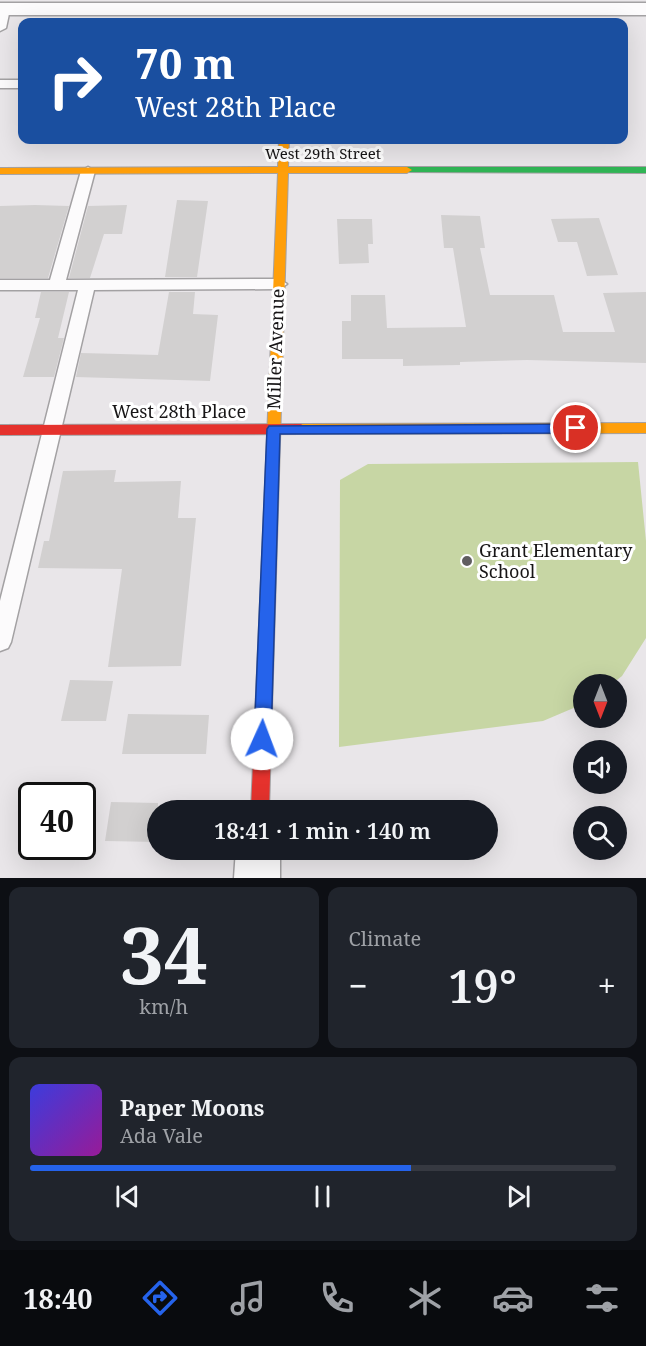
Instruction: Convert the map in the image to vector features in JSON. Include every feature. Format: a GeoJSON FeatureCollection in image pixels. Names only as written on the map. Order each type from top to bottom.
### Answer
{"type":"FeatureCollection","features":[{"type":"Feature","properties":{"kind":"street"},"geometry":{"type":"LineString","coordinates":[[2,15],[288,10],[646,9]]}},
{"type":"Feature","properties":{"kind":"street","name":"Miller Avenue"},"geometry":{"type":"LineString","coordinates":[[260,800],[284,144]]}},
{"type":"Feature","properties":{"kind":"street","name":"West 29th Street"},"geometry":{"type":"LineString","coordinates":[[0,171],[646,170]]}},
{"type":"Feature","properties":{"kind":"street","name":"West 28th Place"},"geometry":{"type":"LineString","coordinates":[[0,430],[646,428]]}},
{"type":"Feature","properties":{"kind":"street"},"geometry":{"type":"LineString","coordinates":[[257,878],[258,860]]}},
{"type":"Feature","properties":{"kind":"lane"},"geometry":{"type":"LineString","coordinates":[[0,84],[18,84]]}},
{"type":"Feature","properties":{"kind":"lane"},"geometry":{"type":"LineString","coordinates":[[57,284],[88,171]]}},
{"type":"Feature","properties":{"kind":"lane"},"geometry":{"type":"LineString","coordinates":[[0,642],[54,430],[87,284]]}},
{"type":"Feature","properties":{"kind":"lane"},"geometry":{"type":"LineString","coordinates":[[0,285],[279,284]]}},
{"type":"Feature","properties":{"kind":"green space"},"geometry":{"type":"Polygon","coordinates":[[[638,462],[646,541],[646,638],[623,674],[573,674],[573,708],[543,721],[339,747],[340,480],[368,464],[638,462]]]}},
{"type":"Feature","properties":{"kind":"building"},"geometry":{"type":"Polygon","coordinates":[[[177,200],[208,201],[197,277],[165,277],[177,200]]]}},
{"type":"Feature","properties":{"kind":"building"},"geometry":{"type":"Polygon","coordinates":[[[127,205],[122,234],[104,234],[90,278],[69,278],[88,206],[127,205]]]}},
{"type":"Feature","properties":{"kind":"building"},"geometry":{"type":"Polygon","coordinates":[[[0,206],[69,206],[48,278],[0,278],[0,206]]]}},
{"type":"Feature","properties":{"kind":"building"},"geometry":{"type":"Polygon","coordinates":[[[441,215],[480,216],[485,248],[480,248],[490,295],[554,295],[563,332],[615,332],[603,293],[646,292],[646,363],[527,360],[403,366],[403,359],[342,359],[342,321],[351,321],[351,295],[385,295],[387,328],[466,327],[453,248],[444,248],[441,215]]]}},
{"type":"Feature","properties":{"kind":"building"},"geometry":{"type":"Polygon","coordinates":[[[599,218],[618,275],[587,276],[577,242],[558,242],[551,219],[599,218]]]}},
{"type":"Feature","properties":{"kind":"building"},"geometry":{"type":"Polygon","coordinates":[[[337,219],[372,219],[373,244],[368,244],[369,263],[339,264],[337,219]]]}},
{"type":"Feature","properties":{"kind":"building"},"geometry":{"type":"Polygon","coordinates":[[[41,292],[69,292],[58,338],[64,338],[54,377],[23,377],[40,318],[35,318],[41,292]]]}},
{"type":"Feature","properties":{"kind":"building"},"geometry":{"type":"Polygon","coordinates":[[[169,292],[195,292],[193,314],[218,315],[210,381],[76,377],[81,353],[158,355],[169,292]]]}},
{"type":"Feature","properties":{"kind":"building"},"geometry":{"type":"Polygon","coordinates":[[[116,470],[114,482],[181,481],[178,518],[196,518],[181,666],[108,667],[122,569],[38,568],[44,541],[49,541],[63,471],[116,470]]]}},
{"type":"Feature","properties":{"kind":"building"},"geometry":{"type":"Polygon","coordinates":[[[70,680],[113,681],[106,721],[61,721],[70,680]]]}},
{"type":"Feature","properties":{"kind":"building"},"geometry":{"type":"Polygon","coordinates":[[[128,714],[209,715],[206,754],[122,754],[128,714]]]}},
{"type":"Feature","properties":{"kind":"building"},"geometry":{"type":"Polygon","coordinates":[[[111,802],[147,803],[147,842],[105,841],[111,802]]]}},
{"type":"Feature","properties":{"kind":"traffic: fast"},"geometry":{"type":"LineString","coordinates":[[407,170],[646,170]]}},
{"type":"Feature","properties":{"kind":"traffic: slow"},"geometry":{"type":"LineString","coordinates":[[271,509],[284,144]]}},
{"type":"Feature","properties":{"kind":"traffic: slow"},"geometry":{"type":"LineString","coordinates":[[0,171],[407,170]]}},
{"type":"Feature","properties":{"kind":"traffic: slow"},"geometry":{"type":"LineString","coordinates":[[301,429],[646,428]]}},
{"type":"Feature","properties":{"kind":"traffic: jam"},"geometry":{"type":"LineString","coordinates":[[0,430],[301,429]]}},
{"type":"Feature","properties":{"kind":"traffic: jam"},"geometry":{"type":"LineString","coordinates":[[260,800],[271,509]]}},
{"type":"Feature","properties":{"kind":"place","name":"Grant Elementary School"},"geometry":{"type":"Point","coordinates":[467,561]}},
{"type":"Feature","properties":{"kind":"route"},"geometry":{"type":"LineString","coordinates":[[262,739],[273,429],[576,428]]}}]}
